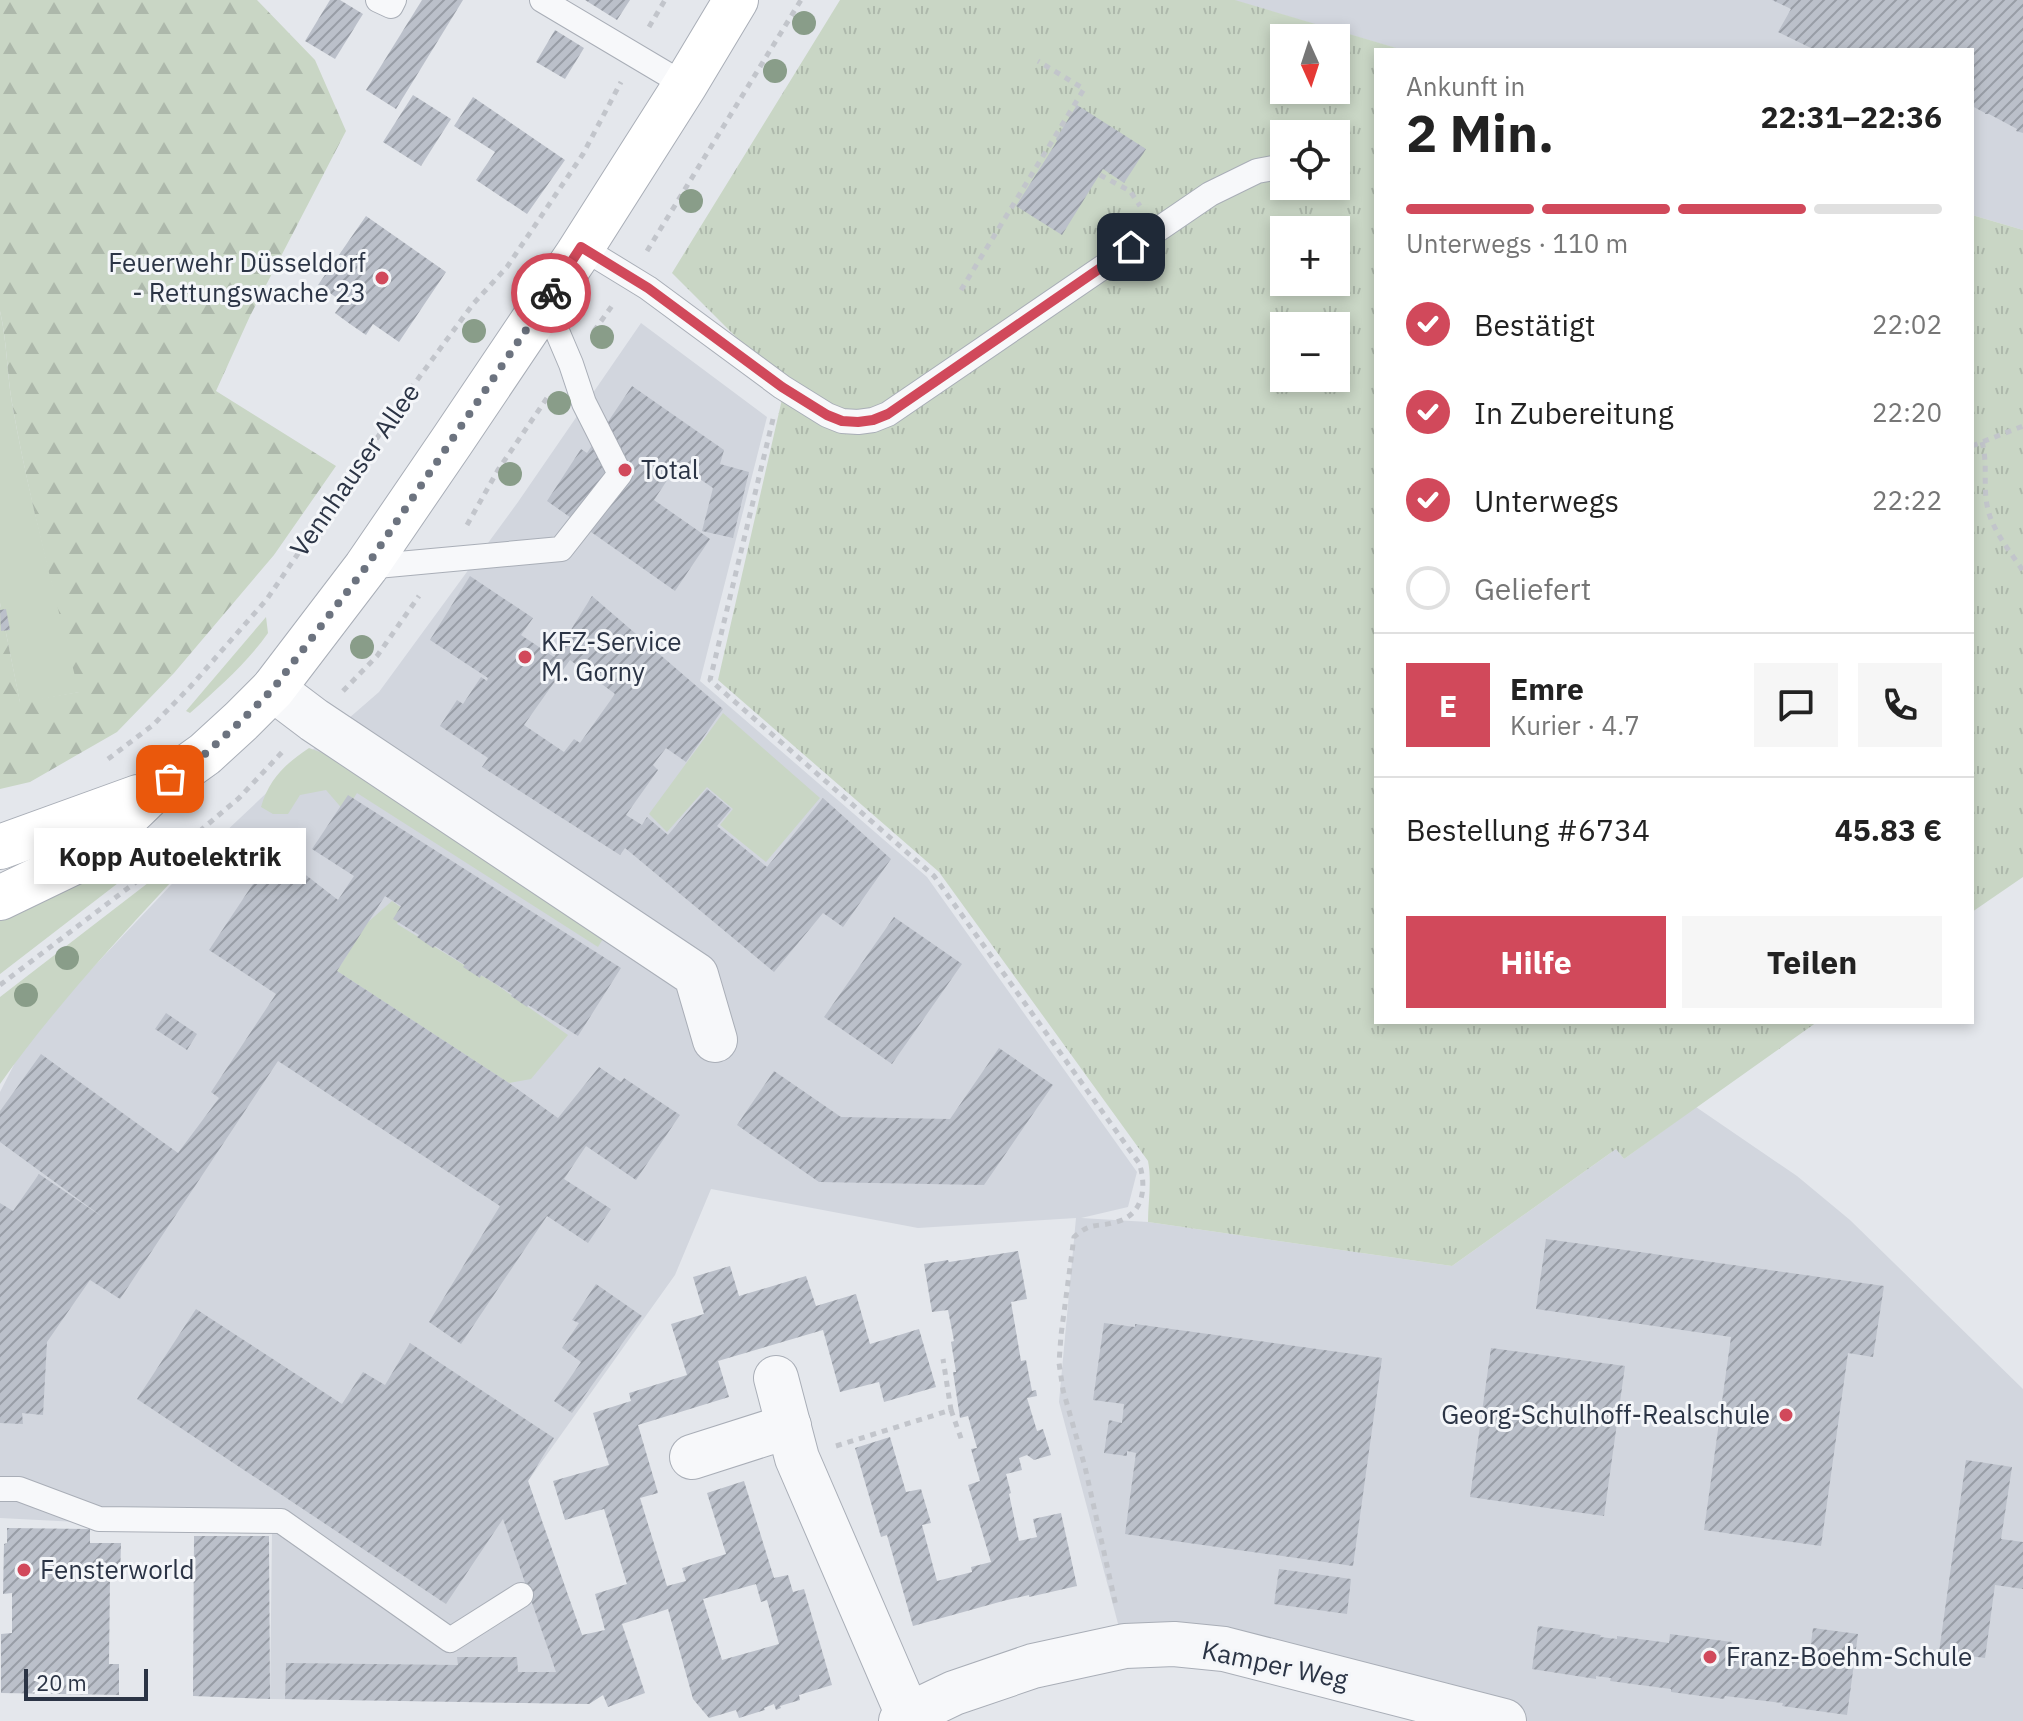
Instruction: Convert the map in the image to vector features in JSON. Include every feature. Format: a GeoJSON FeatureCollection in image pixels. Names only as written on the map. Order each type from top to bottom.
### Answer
{"type":"FeatureCollection","features":[{"type":"Feature","properties":{"kind":"main road"},"geometry":{"type":"LineString","coordinates":[[0,898],[85,857],[152,792],[205,754],[273,689],[366,567],[545,303],[736,0]]}},
{"type":"Feature","properties":{"kind":"main road"},"geometry":{"type":"LineString","coordinates":[[0,831],[56,810],[152,792]]}},
{"type":"Feature","properties":{"kind":"main road"},"geometry":{"type":"LineString","coordinates":[[0,847],[152,792]]}},
{"type":"Feature","properties":{"kind":"street"},"geometry":{"type":"LineString","coordinates":[[273,689],[314,720],[696,975],[715,1040]]}},
{"type":"Feature","properties":{"kind":"street","name":"Kamper Weg"},"geometry":{"type":"LineString","coordinates":[[776,1378],[793,1442],[904,1718],[954,1693],[1033,1666],[1125,1646],[1174,1644],[1224,1649],[1504,1721]]}},
{"type":"Feature","properties":{"kind":"street"},"geometry":{"type":"LineString","coordinates":[[692,1457],[793,1442]]}},
{"type":"Feature","properties":{"kind":"lane"},"geometry":{"type":"LineString","coordinates":[[378,0],[391,6],[394,0]]}},
{"type":"Feature","properties":{"kind":"lane"},"geometry":{"type":"LineString","coordinates":[[542,0],[685,85]]}},
{"type":"Feature","properties":{"kind":"lane"},"geometry":{"type":"LineString","coordinates":[[581,247],[648,288],[782,387],[827,415],[842,421],[858,422],[888,414],[1156,230],[1222,188],[1257,171],[1270,169]]}},
{"type":"Feature","properties":{"kind":"lane"},"geometry":{"type":"LineString","coordinates":[[366,567],[561,549],[620,474],[584,403],[545,303]]}},
{"type":"Feature","properties":{"kind":"lane"},"geometry":{"type":"LineString","coordinates":[[0,1489],[19,1489],[99,1519],[281,1521],[450,1640],[521,1595]]}},
{"type":"Feature","properties":{"kind":"path","name":"Vennhauser Allee"},"geometry":{"type":"LineString","coordinates":[[105,760],[163,715],[267,599],[412,387],[473,304],[507,267],[583,154],[665,0]]}},
{"type":"Feature","properties":{"kind":"path"},"geometry":{"type":"LineString","coordinates":[[961,290],[1084,89],[1038,61]]}},
{"type":"Feature","properties":{"kind":"path"},"geometry":{"type":"LineString","coordinates":[[1100,175],[1130,191],[1156,230]]}},
{"type":"Feature","properties":{"kind":"path"},"geometry":{"type":"LineString","coordinates":[[782,387],[710,680],[934,876],[1139,1163],[1144,1179],[1142,1201],[1133,1213],[1119,1222],[1085,1227],[1074,1237],[1059,1363],[1125,1646]]}},
{"type":"Feature","properties":{"kind":"path"},"geometry":{"type":"LineString","coordinates":[[1974,445],[2023,426]]}},
{"type":"Feature","properties":{"kind":"path"},"geometry":{"type":"LineString","coordinates":[[1982,442],[1986,455],[1986,502],[1990,519],[2023,571]]}},
{"type":"Feature","properties":{"kind":"path"},"geometry":{"type":"LineString","coordinates":[[335,698],[377,656],[445,560]]}},
{"type":"Feature","properties":{"kind":"path"},"geometry":{"type":"LineString","coordinates":[[0,985],[169,857],[239,798],[293,741]]}},
{"type":"Feature","properties":{"kind":"path"},"geometry":{"type":"LineString","coordinates":[[943,1359],[951,1410],[962,1441]]}},
{"type":"Feature","properties":{"kind":"path"},"geometry":{"type":"LineString","coordinates":[[793,1442],[951,1410]]}},
{"type":"Feature","properties":{"kind":"shaded area"},"geometry":{"type":"Polygon","coordinates":[[[1233,0],[2023,0],[2023,230],[1974,216],[1974,48],[1395,48],[1350,35],[1350,24],[1314,24],[1233,0]]]}},
{"type":"Feature","properties":{"kind":"shaded area"},"geometry":{"type":"Polygon","coordinates":[[[641,323],[767,417],[700,681],[927,877],[1137,1172],[1128,1207],[1081,1218],[1148,1222],[1452,1266],[1616,1149],[1624,1159],[1696,1107],[1797,1176],[1850,1220],[2023,1389],[2023,1721],[1521,1721],[1121,1635],[1059,1402],[1076,1218],[918,1228],[711,1189],[675,1275],[528,1481],[603,1695],[589,1704],[270,1699],[272,1532],[0,1518],[0,1092],[21,1051],[82,979],[187,868],[379,692],[518,502],[641,323]]]}},
{"type":"Feature","properties":{"kind":"green space"},"geometry":{"type":"Polygon","coordinates":[[[0,0],[257,0],[315,60],[346,131],[250,316],[216,391],[336,466],[274,555],[174,673],[117,732],[30,782],[0,789],[0,603],[20,702],[79,692],[26,476],[12,403],[0,311],[0,0]]]}},
{"type":"Feature","properties":{"kind":"green space"},"geometry":{"type":"Polygon","coordinates":[[[840,0],[1235,0],[1316,24],[1270,24],[1270,104],[1350,104],[1350,34],[1396,48],[1374,48],[1374,1024],[1814,1024],[1624,1159],[1616,1149],[1452,1266],[1148,1222],[1148,1161],[939,872],[718,680],[785,386],[672,273],[840,0]]]}},
{"type":"Feature","properties":{"kind":"green space"},"geometry":{"type":"Polygon","coordinates":[[[1974,216],[2023,230],[2023,877],[1974,911],[1974,216]]]}},
{"type":"Feature","properties":{"kind":"green space"},"geometry":{"type":"Polygon","coordinates":[[[0,311],[12,403],[26,476],[80,692],[20,703],[0,603],[0,311]]]}},
{"type":"Feature","properties":{"kind":"green space"},"geometry":{"type":"Polygon","coordinates":[[[266,617],[268,633],[251,655],[190,713],[186,711],[266,617]]]}},
{"type":"Feature","properties":{"kind":"green space"},"geometry":{"type":"Polygon","coordinates":[[[723,713],[820,798],[766,862],[720,825],[733,809],[707,787],[667,832],[649,814],[723,713]]]}},
{"type":"Feature","properties":{"kind":"green space"},"geometry":{"type":"Polygon","coordinates":[[[309,748],[334,757],[609,929],[598,947],[357,793],[345,812],[326,790],[300,795],[288,814],[273,814],[261,807],[268,788],[279,773],[309,748]]]}},
{"type":"Feature","properties":{"kind":"green space"},"geometry":{"type":"Polygon","coordinates":[[[146,845],[151,852],[148,860],[0,974],[0,921],[146,845]]]}},
{"type":"Feature","properties":{"kind":"green space"},"geometry":{"type":"Polygon","coordinates":[[[159,879],[170,883],[60,1006],[0,1084],[0,997],[148,883],[159,879]]]}},
{"type":"Feature","properties":{"kind":"green space"},"geometry":{"type":"Polygon","coordinates":[[[392,901],[406,911],[397,924],[497,985],[568,1035],[531,1079],[509,1083],[337,971],[367,923],[392,901]]]}},
{"type":"Feature","properties":{"kind":"building"},"geometry":{"type":"Polygon","coordinates":[[[330,0],[340,0],[363,14],[335,59],[305,41],[330,0]]]}},
{"type":"Feature","properties":{"kind":"building"},"geometry":{"type":"Polygon","coordinates":[[[422,0],[463,0],[396,109],[366,90],[422,0]]]}},
{"type":"Feature","properties":{"kind":"building"},"geometry":{"type":"Polygon","coordinates":[[[585,0],[630,0],[617,20],[585,0]]]}},
{"type":"Feature","properties":{"kind":"building"},"geometry":{"type":"Polygon","coordinates":[[[1772,0],[2023,0],[2023,133],[1974,107],[1974,48],[1811,48],[1778,32],[1791,9],[1772,0]]]}},
{"type":"Feature","properties":{"kind":"building"},"geometry":{"type":"Polygon","coordinates":[[[555,30],[584,48],[565,79],[536,62],[555,30]]]}},
{"type":"Feature","properties":{"kind":"building"},"geometry":{"type":"Polygon","coordinates":[[[413,95],[451,119],[421,166],[383,142],[413,95]]]}},
{"type":"Feature","properties":{"kind":"building"},"geometry":{"type":"Polygon","coordinates":[[[473,97],[565,160],[527,214],[476,180],[495,152],[454,126],[473,97]]]}},
{"type":"Feature","properties":{"kind":"building"},"geometry":{"type":"Polygon","coordinates":[[[1077,105],[1146,149],[1124,183],[1103,169],[1062,235],[1016,206],[1077,105]]]}},
{"type":"Feature","properties":{"kind":"building","name":"Feuerwehr Düsseldorf - Rettungswache 23"},"geometry":{"type":"Polygon","coordinates":[[[366,216],[446,272],[399,342],[373,324],[366,335],[350,324],[335,313],[343,302],[318,285],[366,216]]]}},
{"type":"Feature","properties":{"kind":"building"},"geometry":{"type":"Polygon","coordinates":[[[632,386],[724,450],[720,464],[749,472],[733,538],[702,531],[713,488],[678,464],[654,500],[710,539],[675,591],[547,501],[581,449],[587,453],[632,386]]]}},
{"type":"Feature","properties":{"kind":"building"},"geometry":{"type":"Polygon","coordinates":[[[470,576],[533,618],[521,635],[554,657],[592,596],[723,709],[686,762],[666,748],[653,765],[658,770],[626,815],[642,825],[647,817],[668,835],[707,789],[731,809],[717,826],[767,867],[823,798],[891,859],[843,927],[823,913],[774,972],[625,848],[620,855],[482,767],[488,758],[440,726],[457,700],[463,704],[481,677],[487,681],[488,678],[430,640],[470,576]],[[570,660],[524,725],[564,752],[574,739],[580,743],[615,694],[570,660]]]}},
{"type":"Feature","properties":{"kind":"building"},"geometry":{"type":"Polygon","coordinates":[[[6,609],[10,630],[1,631],[0,610],[6,609]]]}},
{"type":"Feature","properties":{"kind":"building"},"geometry":{"type":"Polygon","coordinates":[[[348,795],[621,968],[578,1036],[417,937],[419,935],[393,919],[401,906],[385,896],[337,971],[558,1118],[599,1067],[621,1082],[624,1078],[680,1115],[636,1180],[586,1146],[564,1179],[611,1209],[588,1243],[547,1216],[461,1344],[429,1322],[500,1206],[278,1061],[120,1299],[90,1280],[47,1342],[43,1415],[22,1413],[23,1424],[0,1423],[0,1203],[13,1211],[39,1174],[104,1218],[0,1142],[0,1111],[41,1054],[178,1153],[219,1098],[211,1092],[276,994],[209,950],[275,851],[338,900],[354,876],[312,849],[348,795]]]}},
{"type":"Feature","properties":{"kind":"building"},"geometry":{"type":"Polygon","coordinates":[[[894,917],[962,964],[892,1064],[824,1017],[894,917]]]}},
{"type":"Feature","properties":{"kind":"building"},"geometry":{"type":"Polygon","coordinates":[[[166,1013],[197,1034],[187,1050],[155,1029],[166,1013]]]}},
{"type":"Feature","properties":{"kind":"building"},"geometry":{"type":"Polygon","coordinates":[[[999,1048],[1053,1085],[984,1185],[819,1182],[737,1125],[774,1071],[841,1117],[950,1119],[999,1048]]]}},
{"type":"Feature","properties":{"kind":"building"},"geometry":{"type":"Polygon","coordinates":[[[1546,1239],[1884,1286],[1873,1357],[1848,1353],[1821,1546],[1704,1530],[1731,1337],[1536,1309],[1546,1239]]]}},
{"type":"Feature","properties":{"kind":"building"},"geometry":{"type":"Polygon","coordinates":[[[1018,1251],[1027,1299],[1011,1302],[1021,1361],[1026,1360],[1032,1391],[1036,1390],[1037,1396],[1027,1398],[1037,1431],[1043,1429],[1051,1455],[1034,1460],[1027,1455],[1019,1458],[1022,1470],[1006,1474],[1009,1494],[1019,1541],[1037,1537],[1033,1519],[1061,1513],[1077,1586],[1003,1601],[913,1626],[887,1535],[881,1537],[855,1448],[890,1437],[906,1492],[921,1489],[931,1523],[922,1525],[937,1581],[972,1572],[971,1567],[991,1562],[968,1485],[980,1481],[971,1449],[977,1448],[968,1416],[960,1418],[953,1372],[956,1372],[951,1342],[954,1341],[948,1310],[932,1312],[924,1264],[1018,1251]]]}},
{"type":"Feature","properties":{"kind":"building"},"geometry":{"type":"Polygon","coordinates":[[[730,1266],[739,1296],[806,1276],[816,1306],[856,1294],[870,1344],[919,1329],[936,1387],[884,1402],[879,1382],[840,1392],[823,1330],[718,1361],[729,1397],[638,1425],[658,1493],[640,1498],[667,1586],[686,1581],[682,1568],[726,1554],[707,1493],[744,1481],[774,1578],[788,1575],[793,1592],[804,1589],[832,1685],[799,1695],[800,1700],[776,1710],[774,1704],[739,1718],[736,1710],[709,1718],[693,1699],[668,1609],[622,1624],[645,1693],[608,1707],[603,1695],[589,1704],[285,1699],[286,1663],[458,1665],[457,1657],[517,1657],[518,1672],[556,1672],[503,1519],[446,1604],[137,1399],[196,1309],[342,1404],[363,1372],[385,1385],[410,1343],[554,1438],[528,1481],[582,1635],[605,1630],[595,1594],[627,1584],[604,1509],[565,1520],[553,1481],[609,1465],[593,1413],[631,1401],[629,1393],[687,1375],[671,1324],[704,1314],[693,1277],[730,1266]],[[756,1584],[703,1599],[722,1660],[779,1644],[767,1600],[761,1602],[756,1584]]]}},
{"type":"Feature","properties":{"kind":"building"},"geometry":{"type":"Polygon","coordinates":[[[596,1284],[642,1316],[572,1413],[554,1401],[581,1362],[562,1348],[579,1323],[572,1320],[596,1284]]]}},
{"type":"Feature","properties":{"kind":"building"},"geometry":{"type":"Polygon","coordinates":[[[1104,1323],[1135,1327],[1135,1324],[1382,1358],[1353,1566],[1125,1534],[1136,1453],[1127,1451],[1127,1456],[1104,1453],[1109,1420],[1122,1423],[1124,1404],[1093,1400],[1104,1323]]]}},
{"type":"Feature","properties":{"kind":"building"},"geometry":{"type":"Polygon","coordinates":[[[1491,1348],[1625,1366],[1604,1516],[1470,1497],[1491,1348]]]}},
{"type":"Feature","properties":{"kind":"building"},"geometry":{"type":"Polygon","coordinates":[[[1966,1460],[2012,1467],[2001,1539],[2023,1542],[2023,1589],[1995,1585],[1985,1658],[1939,1652],[1966,1460]]]}},
{"type":"Feature","properties":{"kind":"building"},"geometry":{"type":"Polygon","coordinates":[[[7,1528],[90,1529],[90,1543],[121,1543],[120,1579],[110,1580],[109,1664],[119,1664],[119,1695],[1,1693],[1,1634],[12,1633],[12,1593],[3,1594],[7,1528]]]}},
{"type":"Feature","properties":{"kind":"building"},"geometry":{"type":"Polygon","coordinates":[[[194,1536],[269,1536],[270,1699],[193,1696],[194,1536]]]}},
{"type":"Feature","properties":{"kind":"building"},"geometry":{"type":"Polygon","coordinates":[[[1279,1569],[1351,1579],[1347,1614],[1274,1604],[1279,1569]]]}},
{"type":"Feature","properties":{"kind":"building"},"geometry":{"type":"Polygon","coordinates":[[[1538,1626],[1600,1637],[1617,1639],[1617,1636],[1669,1643],[1670,1634],[1732,1642],[1731,1650],[1809,1659],[1813,1628],[1858,1634],[1847,1715],[1782,1706],[1783,1703],[1671,1692],[1671,1689],[1610,1681],[1611,1678],[1596,1676],[1596,1679],[1532,1669],[1538,1626]]]}},
{"type":"Feature","properties":{"kind":"way so far"},"geometry":{"type":"LineString","coordinates":[[170,779],[205,754],[273,689],[366,567],[551,293]]}},
{"type":"Feature","properties":{"kind":"place","name":"Feuerwehr Düsseldorf - Rettungswache 23"},"geometry":{"type":"Point","coordinates":[382,278]}},
{"type":"Feature","properties":{"kind":"place","name":"Total"},"geometry":{"type":"Point","coordinates":[625,470]}},
{"type":"Feature","properties":{"kind":"place","name":"KFZ-Service M. Gorny"},"geometry":{"type":"Point","coordinates":[525,657]}},
{"type":"Feature","properties":{"kind":"place","name":"Kopp Autoelektrik"},"geometry":{"type":"Point","coordinates":[170,779]}},
{"type":"Feature","properties":{"kind":"place","name":"Georg-Schulhoff-Realschule"},"geometry":{"type":"Point","coordinates":[1786,1415]}},
{"type":"Feature","properties":{"kind":"place","name":"Fensterworld"},"geometry":{"type":"Point","coordinates":[24,1570]}},
{"type":"Feature","properties":{"kind":"place","name":"Franz-Boehm-Schule"},"geometry":{"type":"Point","coordinates":[1710,1657]}},
{"type":"Feature","properties":{"kind":"route"},"geometry":{"type":"LineString","coordinates":[[551,293],[581,247],[648,288],[782,387],[827,415],[842,421],[858,422],[888,414],[1131,247]]}}]}
